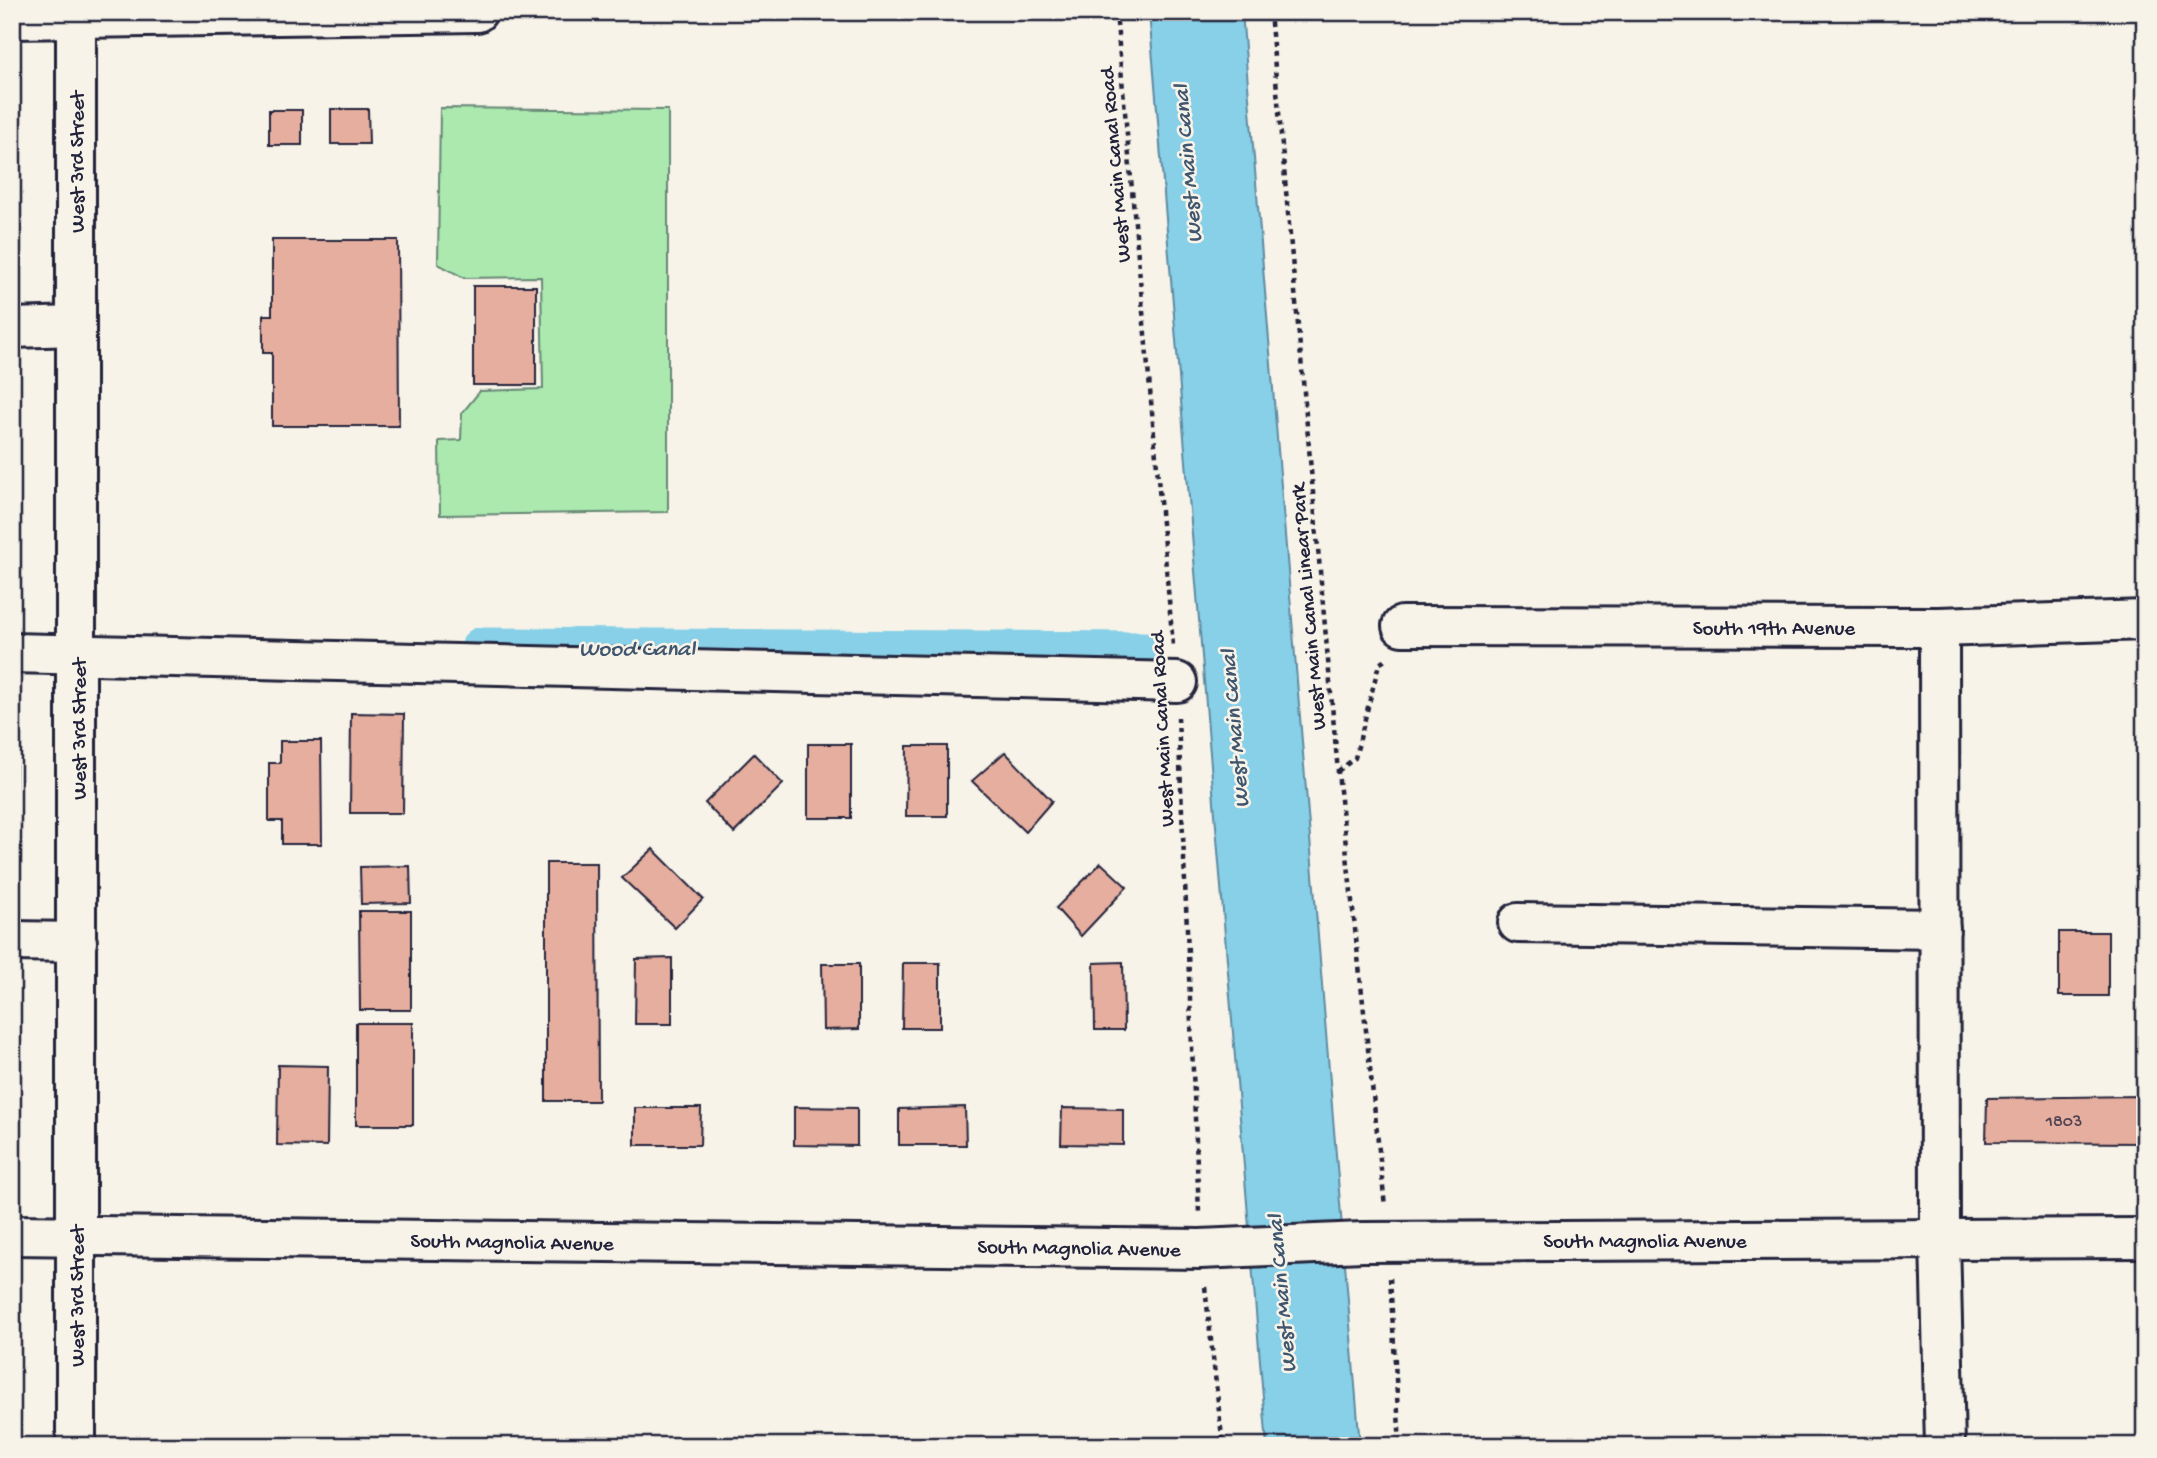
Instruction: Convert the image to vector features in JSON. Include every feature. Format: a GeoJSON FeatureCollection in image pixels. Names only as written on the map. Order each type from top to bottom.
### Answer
{"type":"FeatureCollection","features":[{"type":"Feature","properties":{"kind":"street"},"geometry":{"type":"LineString","coordinates":[[12,19],[76,15],[477,12]]}},
{"type":"Feature","properties":{"kind":"street","name":"West 3rd Street"},"geometry":{"type":"LineString","coordinates":[[76,15],[76,1446]]}},
{"type":"Feature","properties":{"kind":"street"},"geometry":{"type":"LineString","coordinates":[[12,328],[76,326]]}},
{"type":"Feature","properties":{"kind":"street","name":"South 19th Avenue"},"geometry":{"type":"LineString","coordinates":[[1400,640],[2145,620]]}},
{"type":"Feature","properties":{"kind":"street"},"geometry":{"type":"LineString","coordinates":[[1939,627],[1940,1238],[1945,1446]]}},
{"type":"Feature","properties":{"kind":"street"},"geometry":{"type":"LineString","coordinates":[[12,653],[1177,682]]}},
{"type":"Feature","properties":{"kind":"street"},"geometry":{"type":"LineString","coordinates":[[1518,923],[1940,929]]}},
{"type":"Feature","properties":{"kind":"street"},"geometry":{"type":"LineString","coordinates":[[12,941],[77,942]]}},
{"type":"Feature","properties":{"kind":"street","name":"South Magnolia Avenue"},"geometry":{"type":"LineString","coordinates":[[12,1235],[1200,1248],[1363,1241],[2145,1238]]}},
{"type":"Feature","properties":{"kind":"path","name":"West Main Canal Road"},"geometry":{"type":"LineString","coordinates":[[1116,12],[1177,682],[1200,1248],[1223,1446]]}},
{"type":"Feature","properties":{"kind":"path","name":"West Main Canal Linear Park"},"geometry":{"type":"LineString","coordinates":[[1270,12],[1338,772],[1385,1197]]}},
{"type":"Feature","properties":{"kind":"path"},"geometry":{"type":"LineString","coordinates":[[1338,772],[1355,758],[1379,664],[1400,640]]}},
{"type":"Feature","properties":{"kind":"path"},"geometry":{"type":"LineString","coordinates":[[1390,1275],[1400,1446]]}},
{"type":"Feature","properties":{"kind":"green space"},"geometry":{"type":"Polygon","coordinates":[[[440,108],[668,110],[668,512],[440,515],[439,441],[461,440],[462,413],[480,391],[543,389],[541,277],[464,278],[438,264],[440,108]]]}},
{"type":"Feature","properties":{"kind":"water","name":"West Main Canal"},"geometry":{"type":"Polygon","coordinates":[[[1149,12],[1242,12],[1360,1446],[1267,1446],[1149,12]]]}},
{"type":"Feature","properties":{"kind":"building"},"geometry":{"type":"Polygon","coordinates":[[[331,109],[368,109],[369,144],[331,144],[331,109]]]}},
{"type":"Feature","properties":{"kind":"building"},"geometry":{"type":"Polygon","coordinates":[[[269,110],[302,110],[302,145],[269,145],[269,110]]]}},
{"type":"Feature","properties":{"kind":"building"},"geometry":{"type":"Polygon","coordinates":[[[272,240],[398,240],[399,426],[272,426],[272,353],[263,353],[263,315],[272,315],[272,240]]]}},
{"type":"Feature","properties":{"kind":"building"},"geometry":{"type":"Polygon","coordinates":[[[473,286],[536,286],[536,385],[473,385],[473,286]]]}},
{"type":"Feature","properties":{"kind":"building"},"geometry":{"type":"Polygon","coordinates":[[[351,713],[404,714],[403,813],[350,813],[351,713]]]}},
{"type":"Feature","properties":{"kind":"building"},"geometry":{"type":"Polygon","coordinates":[[[280,741],[321,741],[322,844],[282,844],[282,821],[269,821],[269,763],[280,763],[280,741]]]}},
{"type":"Feature","properties":{"kind":"building"},"geometry":{"type":"Polygon","coordinates":[[[808,744],[851,744],[851,818],[808,818],[808,744]]]}},
{"type":"Feature","properties":{"kind":"building"},"geometry":{"type":"Polygon","coordinates":[[[907,746],[947,746],[947,816],[906,816],[907,746]]]}},
{"type":"Feature","properties":{"kind":"building"},"geometry":{"type":"Polygon","coordinates":[[[1005,752],[1052,801],[1025,832],[972,781],[1005,752]]]}},
{"type":"Feature","properties":{"kind":"building"},"geometry":{"type":"Polygon","coordinates":[[[754,754],[783,784],[734,833],[705,803],[754,754]]]}},
{"type":"Feature","properties":{"kind":"building"},"geometry":{"type":"Polygon","coordinates":[[[12,756],[16,756],[15,811],[12,811],[12,756]]]}},
{"type":"Feature","properties":{"kind":"building"},"geometry":{"type":"Polygon","coordinates":[[[653,849],[703,899],[675,928],[622,878],[653,849]]]}},
{"type":"Feature","properties":{"kind":"building"},"geometry":{"type":"Polygon","coordinates":[[[546,863],[597,863],[598,1101],[546,1101],[546,863]]]}},
{"type":"Feature","properties":{"kind":"building"},"geometry":{"type":"Polygon","coordinates":[[[1101,863],[1127,887],[1081,936],[1056,908],[1101,863]]]}},
{"type":"Feature","properties":{"kind":"building"},"geometry":{"type":"Polygon","coordinates":[[[410,866],[411,903],[361,904],[360,867],[410,866]]]}},
{"type":"Feature","properties":{"kind":"building"},"geometry":{"type":"Polygon","coordinates":[[[359,911],[411,911],[411,1010],[360,1010],[359,911]]]}},
{"type":"Feature","properties":{"kind":"building"},"geometry":{"type":"Polygon","coordinates":[[[2059,932],[2108,932],[2108,996],[2059,996],[2059,932]]]}},
{"type":"Feature","properties":{"kind":"building"},"geometry":{"type":"Polygon","coordinates":[[[672,958],[672,1024],[635,1024],[636,959],[672,958]]]}},
{"type":"Feature","properties":{"kind":"building"},"geometry":{"type":"Polygon","coordinates":[[[1123,962],[1124,1030],[1095,1030],[1094,963],[1123,962]]]}},
{"type":"Feature","properties":{"kind":"building"},"geometry":{"type":"Polygon","coordinates":[[[903,963],[940,963],[940,1028],[902,1028],[903,963]]]}},
{"type":"Feature","properties":{"kind":"building"},"geometry":{"type":"Polygon","coordinates":[[[822,964],[859,964],[859,1029],[823,1030],[822,964]]]}},
{"type":"Feature","properties":{"kind":"building"},"geometry":{"type":"Polygon","coordinates":[[[356,1023],[413,1023],[413,1125],[356,1125],[356,1023]]]}},
{"type":"Feature","properties":{"kind":"building"},"geometry":{"type":"Polygon","coordinates":[[[278,1065],[328,1066],[327,1146],[277,1145],[278,1065]]]}},
{"type":"Feature","properties":{"kind":"building"},"geometry":{"type":"Polygon","coordinates":[[[2142,1096],[2141,1143],[1986,1142],[1987,1098],[2142,1096]]]}},
{"type":"Feature","properties":{"kind":"building"},"geometry":{"type":"Polygon","coordinates":[[[794,1107],[857,1108],[857,1146],[794,1145],[794,1107]]]}},
{"type":"Feature","properties":{"kind":"building"},"geometry":{"type":"Polygon","coordinates":[[[965,1107],[966,1145],[899,1145],[899,1109],[965,1107]]]}},
{"type":"Feature","properties":{"kind":"building"},"geometry":{"type":"Polygon","coordinates":[[[635,1108],[701,1108],[700,1145],[635,1145],[635,1108]]]}},
{"type":"Feature","properties":{"kind":"building"},"geometry":{"type":"Polygon","coordinates":[[[1062,1108],[1123,1109],[1123,1145],[1061,1144],[1062,1108]]]}},
{"type":"Feature","properties":{"kind":"waterway","name":"Wood Canal"},"geometry":{"type":"LineString","coordinates":[[480,646],[1144,650]]}}]}
